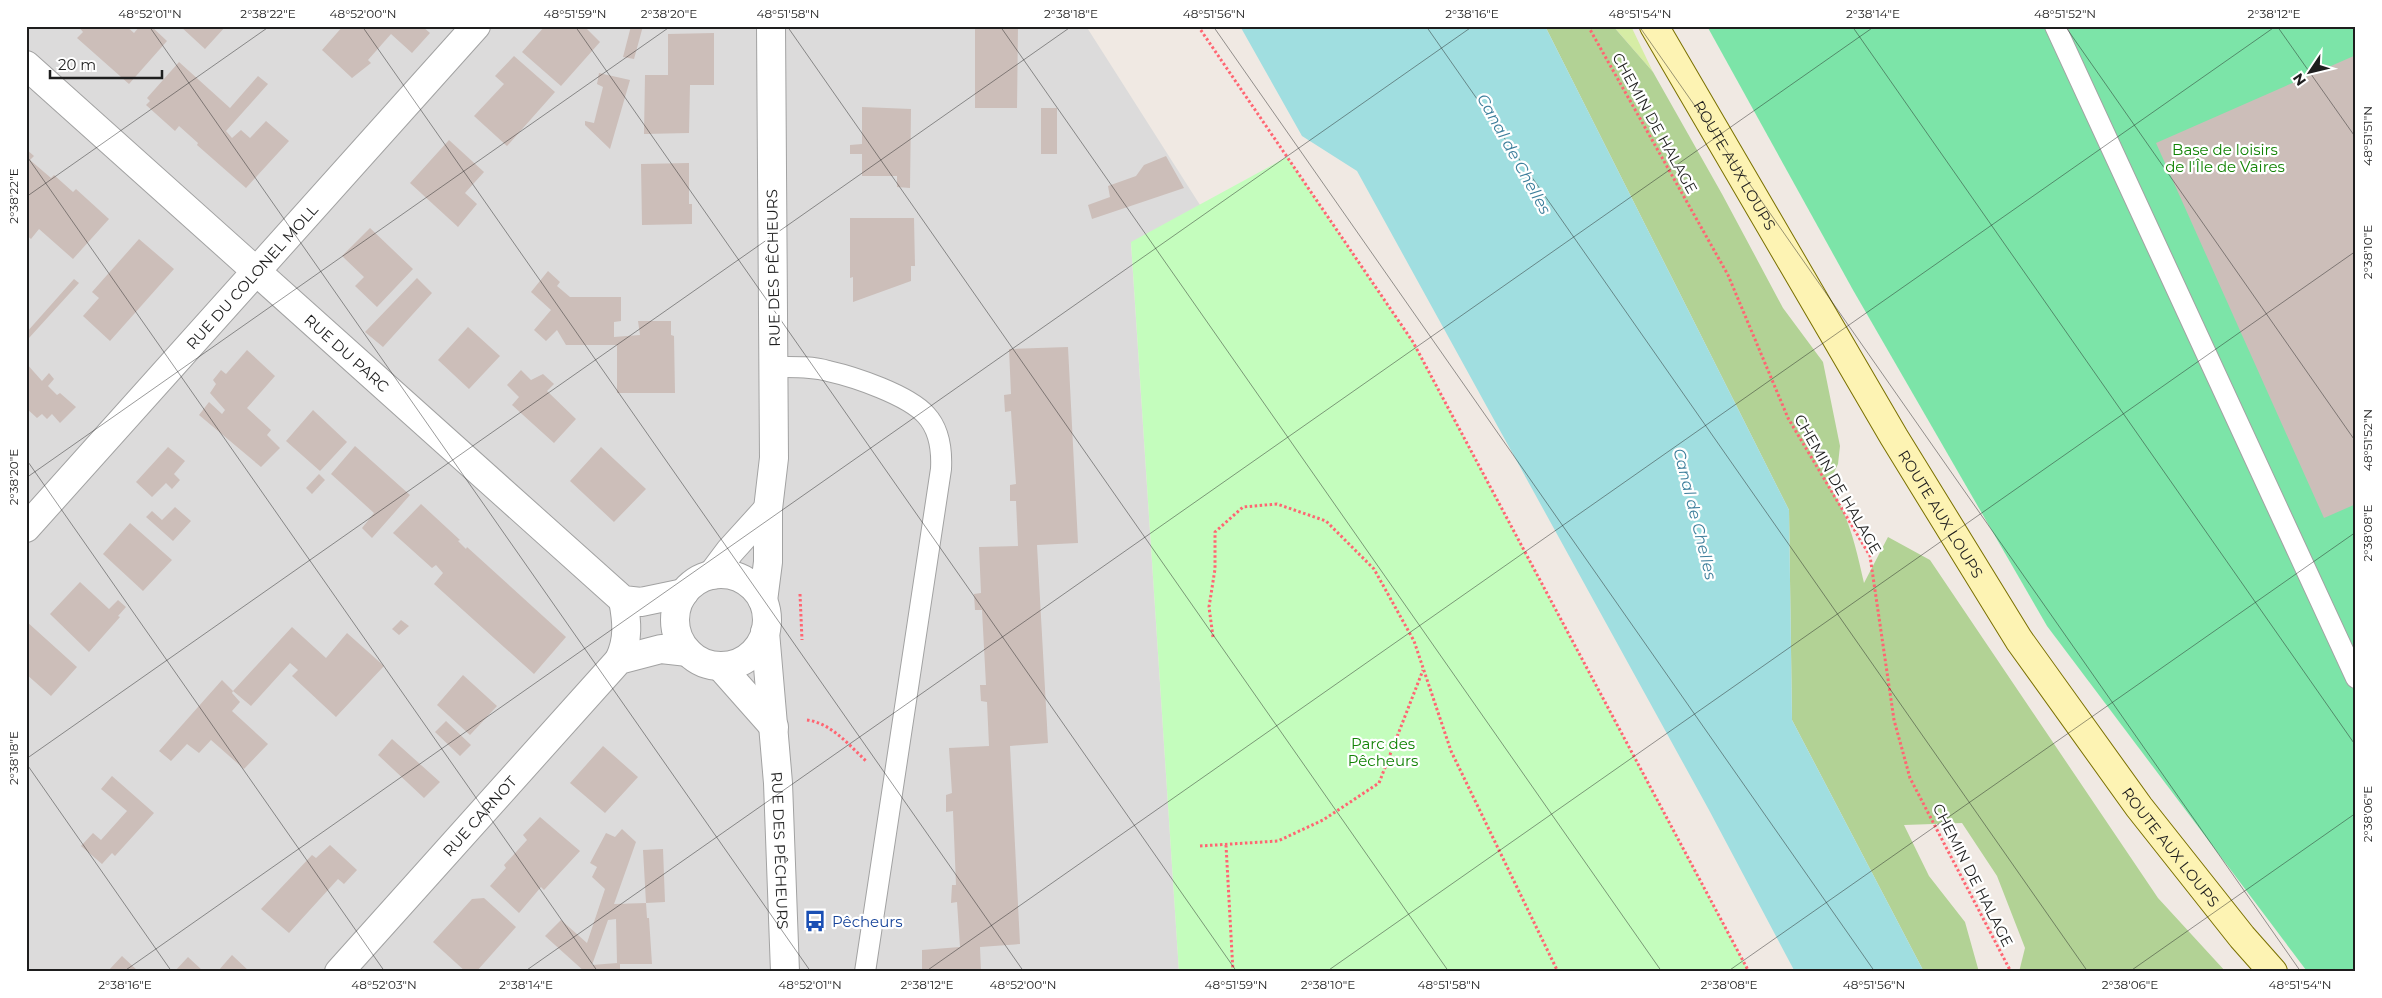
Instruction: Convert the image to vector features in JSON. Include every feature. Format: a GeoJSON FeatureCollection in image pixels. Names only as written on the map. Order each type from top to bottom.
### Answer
{"type":"FeatureCollection","features":[{"type":"Feature","properties":{"kind":"street","name":"RUE DU COLONEL MOLL"},"geometry":{"type":"LineString","coordinates":[[26,528],[476,26]]}},
{"type":"Feature","properties":{"kind":"street","name":"RUE DES PÊCHEURS"},"geometry":{"type":"LineString","coordinates":[[763,600],[768,562],[768,509],[774,458],[771,26]]}},
{"type":"Feature","properties":{"kind":"street","name":"ROUTE AUX LOUPS"},"geometry":{"type":"LineString","coordinates":[[1654,26],[1894,437],[2019,640],[2139,807],[2236,930],[2272,972]]}},
{"type":"Feature","properties":{"kind":"street","name":"RUE DU PARC"},"geometry":{"type":"LineString","coordinates":[[26,65],[624,600]]}},
{"type":"Feature","properties":{"kind":"street"},"geometry":{"type":"LineString","coordinates":[[712,575],[730,551],[768,509]]}},
{"type":"Feature","properties":{"kind":"street"},"geometry":{"type":"LineString","coordinates":[[728,574],[742,579],[754,588],[763,600],[767,616],[761,644],[753,653],[732,664],[720,666],[697,659],[688,652],[679,638],[675,623],[677,607],[684,593],[702,578],[712,575],[728,574]]}},
{"type":"Feature","properties":{"kind":"street"},"geometry":{"type":"LineString","coordinates":[[624,600],[641,602],[684,593]]}},
{"type":"Feature","properties":{"kind":"street","name":"RUE CARNOT"},"geometry":{"type":"LineString","coordinates":[[340,972],[619,660],[625,648],[627,635],[624,600]]}},
{"type":"Feature","properties":{"kind":"street","name":"RUE DES PÊCHEURS"},"geometry":{"type":"LineString","coordinates":[[765,632],[778,783],[785,972]]}},
{"type":"Feature","properties":{"kind":"street"},"geometry":{"type":"LineString","coordinates":[[619,660],[661,649],[688,652]]}},
{"type":"Feature","properties":{"kind":"street"},"geometry":{"type":"LineString","coordinates":[[720,666],[774,728]]}},
{"type":"Feature","properties":{"kind":"lane"},"geometry":{"type":"LineString","coordinates":[[2054,26],[2356,678]]}},
{"type":"Feature","properties":{"kind":"lane"},"geometry":{"type":"LineString","coordinates":[[774,367],[798,366],[828,370],[894,394],[915,404],[928,416],[938,434],[942,452],[942,469],[865,972]]}},
{"type":"Feature","properties":{"kind":"path"},"geometry":{"type":"LineString","coordinates":[[1198,26],[1413,342],[1749,972]]}},
{"type":"Feature","properties":{"kind":"path","name":"CHEMIN DE HALAGE"},"geometry":{"type":"LineString","coordinates":[[1588,26],[1728,275],[1788,418],[1870,556],[1894,720],[1910,778],[2011,972]]}},
{"type":"Feature","properties":{"kind":"path"},"geometry":{"type":"LineString","coordinates":[[1213,637],[1209,607],[1216,532],[1244,507],[1277,504],[1326,521],[1374,569],[1414,641],[1451,751],[1558,972]]}},
{"type":"Feature","properties":{"kind":"path"},"geometry":{"type":"LineString","coordinates":[[1200,846],[1278,841],[1322,820],[1379,783],[1423,670]]}},
{"type":"Feature","properties":{"kind":"path"},"geometry":{"type":"LineString","coordinates":[[774,728],[805,720],[818,721],[873,767],[895,778]]}},
{"type":"Feature","properties":{"kind":"path"},"geometry":{"type":"LineString","coordinates":[[1226,845],[1233,972]]}},
{"type":"Feature","properties":{"kind":"shaded area"},"geometry":{"type":"Polygon","coordinates":[[[26,26],[1086,26],[1200,205],[1131,243],[1179,972],[26,972],[26,26]]]}},
{"type":"Feature","properties":{"kind":"green space"},"geometry":{"type":"Polygon","coordinates":[[[1545,26],[1613,26],[1653,72],[1722,194],[1783,308],[1823,362],[1840,446],[1838,464],[1828,485],[1847,520],[1864,583],[1888,537],[1930,560],[2158,898],[2226,972],[2019,972],[2025,948],[1997,876],[1962,823],[1904,825],[1929,876],[1965,922],[1979,972],[1924,972],[1792,720],[1789,510],[1545,26]]]}},
{"type":"Feature","properties":{"kind":"green space"},"geometry":{"type":"Polygon","coordinates":[[[1631,26],[1653,72],[1614,27],[1631,26]]]}},
{"type":"Feature","properties":{"kind":"green space","name":"Base de loisirs de l'Île de Vaires"},"geometry":{"type":"Polygon","coordinates":[[[1707,26],[2356,26],[2356,972],[2308,972],[2306,970],[2047,626],[1853,290],[1707,26]]]}},
{"type":"Feature","properties":{"kind":"green space","name":"Parc des Pêcheurs"},"geometry":{"type":"Polygon","coordinates":[[[1287,157],[1413,342],[1749,972],[1179,972],[1131,242],[1287,157]]]}},
{"type":"Feature","properties":{"kind":"water","name":"Canal de Chelles"},"geometry":{"type":"Polygon","coordinates":[[[1240,26],[1545,26],[1789,510],[1792,720],[1924,972],[1795,972],[1709,810],[1357,171],[1302,136],[1240,26]]]}},
{"type":"Feature","properties":{"kind":"building"},"geometry":{"type":"Polygon","coordinates":[[[78,26],[126,26],[134,33],[140,26],[151,26],[167,41],[129,84],[77,38],[83,32],[78,26]]]}},
{"type":"Feature","properties":{"kind":"building"},"geometry":{"type":"Polygon","coordinates":[[[180,26],[226,26],[205,49],[180,26]]]}},
{"type":"Feature","properties":{"kind":"building"},"geometry":{"type":"Polygon","coordinates":[[[343,26],[422,26],[430,33],[412,53],[391,34],[368,60],[371,63],[352,78],[322,50],[343,26]]]}},
{"type":"Feature","properties":{"kind":"building"},"geometry":{"type":"Polygon","coordinates":[[[545,26],[584,26],[600,42],[561,86],[522,52],[545,26]]]}},
{"type":"Feature","properties":{"kind":"building"},"geometry":{"type":"Polygon","coordinates":[[[631,26],[643,26],[634,59],[623,57],[631,26]]]}},
{"type":"Feature","properties":{"kind":"building"},"geometry":{"type":"Polygon","coordinates":[[[975,26],[1018,26],[1017,108],[975,108],[975,26]]]}},
{"type":"Feature","properties":{"kind":"building"},"geometry":{"type":"Polygon","coordinates":[[[714,33],[714,85],[690,85],[689,133],[644,134],[645,75],[668,75],[668,34],[714,33]]]}},
{"type":"Feature","properties":{"kind":"building"},"geometry":{"type":"Polygon","coordinates":[[[2356,55],[2356,504],[2324,518],[2156,143],[2356,55]]]}},
{"type":"Feature","properties":{"kind":"building"},"geometry":{"type":"Polygon","coordinates":[[[514,56],[555,92],[507,146],[474,116],[504,84],[495,76],[514,56]]]}},
{"type":"Feature","properties":{"kind":"building"},"geometry":{"type":"Polygon","coordinates":[[[179,62],[230,108],[258,76],[268,84],[226,131],[232,138],[241,130],[250,138],[266,121],[289,141],[246,188],[197,145],[198,143],[179,126],[175,131],[146,105],[150,101],[147,98],[179,62]]]}},
{"type":"Feature","properties":{"kind":"building"},"geometry":{"type":"Polygon","coordinates":[[[599,73],[630,80],[610,149],[585,125],[585,121],[594,123],[603,87],[597,84],[599,73]]]}},
{"type":"Feature","properties":{"kind":"building"},"geometry":{"type":"Polygon","coordinates":[[[862,107],[911,109],[910,188],[897,187],[897,176],[862,176],[862,154],[850,154],[850,145],[862,144],[862,107]]]}},
{"type":"Feature","properties":{"kind":"building"},"geometry":{"type":"Polygon","coordinates":[[[1041,108],[1057,108],[1057,154],[1041,154],[1041,108]]]}},
{"type":"Feature","properties":{"kind":"building"},"geometry":{"type":"Polygon","coordinates":[[[449,140],[484,172],[465,193],[477,204],[458,227],[410,183],[449,140]]]}},
{"type":"Feature","properties":{"kind":"building"},"geometry":{"type":"Polygon","coordinates":[[[26,149],[34,156],[30,160],[51,178],[54,175],[73,192],[76,189],[109,219],[73,259],[39,229],[31,239],[26,235],[26,149]]]}},
{"type":"Feature","properties":{"kind":"building"},"geometry":{"type":"Polygon","coordinates":[[[1166,156],[1184,188],[1092,219],[1088,205],[1110,197],[1108,186],[1136,176],[1144,165],[1166,156]]]}},
{"type":"Feature","properties":{"kind":"building"},"geometry":{"type":"Polygon","coordinates":[[[689,163],[689,204],[692,204],[692,224],[642,225],[641,164],[689,163]]]}},
{"type":"Feature","properties":{"kind":"building"},"geometry":{"type":"Polygon","coordinates":[[[850,218],[914,218],[915,266],[911,266],[911,281],[853,302],[853,277],[850,278],[850,218]]]}},
{"type":"Feature","properties":{"kind":"building"},"geometry":{"type":"Polygon","coordinates":[[[370,228],[413,269],[377,307],[355,286],[364,277],[342,256],[370,228]]]}},
{"type":"Feature","properties":{"kind":"building"},"geometry":{"type":"Polygon","coordinates":[[[139,239],[174,269],[110,341],[83,316],[99,298],[92,292],[139,239]]]}},
{"type":"Feature","properties":{"kind":"building"},"geometry":{"type":"Polygon","coordinates":[[[548,271],[560,282],[557,286],[570,297],[621,297],[621,321],[614,322],[614,337],[640,335],[638,321],[671,321],[671,335],[674,336],[675,393],[617,393],[617,345],[566,345],[557,330],[546,341],[534,330],[551,310],[531,292],[548,271]]]}},
{"type":"Feature","properties":{"kind":"building"},"geometry":{"type":"Polygon","coordinates":[[[417,278],[432,293],[383,347],[365,332],[417,278]]]}},
{"type":"Feature","properties":{"kind":"building"},"geometry":{"type":"Polygon","coordinates":[[[74,279],[79,283],[29,338],[26,333],[74,279]]]}},
{"type":"Feature","properties":{"kind":"building"},"geometry":{"type":"Polygon","coordinates":[[[468,327],[500,356],[469,389],[438,360],[468,327]]]}},
{"type":"Feature","properties":{"kind":"building"},"geometry":{"type":"Polygon","coordinates":[[[1068,347],[1078,543],[1037,545],[1048,743],[1010,746],[1020,944],[980,947],[981,972],[922,972],[922,950],[960,947],[957,902],[951,903],[952,885],[956,885],[953,811],[946,812],[946,795],[952,793],[949,748],[989,746],[987,702],[981,701],[980,685],[986,685],[982,610],[975,610],[974,594],[981,593],[979,547],[1018,546],[1016,501],[1010,501],[1010,485],[1016,484],[1011,411],[1005,412],[1004,395],[1011,394],[1009,349],[1068,347]]]}},
{"type":"Feature","properties":{"kind":"building"},"geometry":{"type":"Polygon","coordinates":[[[247,350],[275,376],[247,408],[271,430],[267,435],[280,448],[261,467],[199,415],[209,402],[222,414],[225,410],[210,393],[216,384],[213,380],[221,370],[226,374],[247,350]]]}},
{"type":"Feature","properties":{"kind":"building"},"geometry":{"type":"Polygon","coordinates":[[[26,363],[42,381],[49,373],[54,379],[48,386],[57,395],[60,393],[76,407],[60,423],[52,414],[47,419],[42,414],[37,418],[26,408],[26,363]]]}},
{"type":"Feature","properties":{"kind":"building"},"geometry":{"type":"Polygon","coordinates":[[[521,370],[531,380],[543,374],[554,384],[547,391],[576,419],[554,443],[512,405],[519,397],[507,385],[521,370]]]}},
{"type":"Feature","properties":{"kind":"building"},"geometry":{"type":"Polygon","coordinates":[[[313,410],[347,442],[320,471],[286,441],[313,410]]]}},
{"type":"Feature","properties":{"kind":"building"},"geometry":{"type":"Polygon","coordinates":[[[355,446],[410,495],[372,538],[362,528],[374,513],[331,474],[355,446]]]}},
{"type":"Feature","properties":{"kind":"building"},"geometry":{"type":"Polygon","coordinates":[[[168,447],[185,461],[174,474],[180,480],[172,489],[166,483],[152,497],[136,482],[168,447]]]}},
{"type":"Feature","properties":{"kind":"building"},"geometry":{"type":"Polygon","coordinates":[[[601,447],[646,489],[614,522],[570,481],[601,447]]]}},
{"type":"Feature","properties":{"kind":"building"},"geometry":{"type":"Polygon","coordinates":[[[319,474],[325,480],[312,494],[306,488],[319,474]]]}},
{"type":"Feature","properties":{"kind":"building"},"geometry":{"type":"Polygon","coordinates":[[[421,504],[460,540],[458,541],[466,549],[467,547],[566,637],[534,674],[434,584],[443,573],[436,565],[432,568],[393,533],[421,504]]]}},
{"type":"Feature","properties":{"kind":"building"},"geometry":{"type":"Polygon","coordinates":[[[175,507],[191,521],[173,541],[146,517],[152,511],[162,520],[175,507]]]}},
{"type":"Feature","properties":{"kind":"building"},"geometry":{"type":"Polygon","coordinates":[[[130,523],[172,560],[143,591],[103,554],[130,523]]]}},
{"type":"Feature","properties":{"kind":"building"},"geometry":{"type":"Polygon","coordinates":[[[80,582],[109,609],[118,600],[126,607],[118,616],[120,617],[89,652],[50,614],[80,582]]]}},
{"type":"Feature","properties":{"kind":"building"},"geometry":{"type":"Polygon","coordinates":[[[401,620],[409,626],[399,635],[392,629],[401,620]]]}},
{"type":"Feature","properties":{"kind":"building"},"geometry":{"type":"Polygon","coordinates":[[[26,621],[77,667],[51,696],[26,674],[26,621]]]}},
{"type":"Feature","properties":{"kind":"building"},"geometry":{"type":"Polygon","coordinates":[[[292,627],[326,658],[347,633],[384,666],[336,717],[292,676],[298,670],[290,663],[251,706],[233,691],[292,627]]]}},
{"type":"Feature","properties":{"kind":"building"},"geometry":{"type":"Polygon","coordinates":[[[463,675],[497,706],[470,735],[437,705],[463,675]]]}},
{"type":"Feature","properties":{"kind":"building"},"geometry":{"type":"Polygon","coordinates":[[[222,680],[233,691],[232,693],[240,702],[232,711],[268,744],[244,769],[211,740],[199,753],[187,744],[171,761],[159,751],[222,680]]]}},
{"type":"Feature","properties":{"kind":"building"},"geometry":{"type":"Polygon","coordinates":[[[446,721],[471,745],[460,756],[435,732],[446,721]]]}},
{"type":"Feature","properties":{"kind":"building"},"geometry":{"type":"Polygon","coordinates":[[[392,739],[440,782],[424,798],[378,755],[392,739]]]}},
{"type":"Feature","properties":{"kind":"building"},"geometry":{"type":"Polygon","coordinates":[[[603,746],[638,777],[605,813],[570,783],[603,746]]]}},
{"type":"Feature","properties":{"kind":"building"},"geometry":{"type":"Polygon","coordinates":[[[112,776],[154,813],[115,856],[112,853],[102,864],[81,846],[93,833],[101,840],[127,811],[101,789],[112,776]]]}},
{"type":"Feature","properties":{"kind":"building"},"geometry":{"type":"Polygon","coordinates":[[[540,817],[580,851],[544,890],[541,887],[519,913],[490,886],[506,868],[504,865],[527,840],[523,835],[540,817]]]}},
{"type":"Feature","properties":{"kind":"building"},"geometry":{"type":"Polygon","coordinates":[[[622,829],[636,842],[614,904],[646,903],[647,918],[649,918],[652,964],[620,964],[620,972],[585,972],[545,936],[561,920],[587,943],[605,889],[592,877],[597,867],[590,863],[606,833],[615,837],[622,829]],[[616,919],[608,920],[592,965],[617,963],[616,919]]]}},
{"type":"Feature","properties":{"kind":"building"},"geometry":{"type":"Polygon","coordinates":[[[330,845],[357,870],[344,884],[338,879],[289,933],[261,909],[312,855],[316,858],[330,845]]]}},
{"type":"Feature","properties":{"kind":"building"},"geometry":{"type":"Polygon","coordinates":[[[663,849],[665,902],[646,903],[643,850],[663,849]]]}},
{"type":"Feature","properties":{"kind":"building"},"geometry":{"type":"Polygon","coordinates":[[[484,898],[516,927],[476,972],[466,972],[433,942],[472,899],[484,898]]]}},
{"type":"Feature","properties":{"kind":"building"},"geometry":{"type":"Polygon","coordinates":[[[232,955],[250,972],[221,972],[219,970],[232,955]]]}},
{"type":"Feature","properties":{"kind":"building"},"geometry":{"type":"Polygon","coordinates":[[[122,956],[139,972],[112,972],[109,970],[122,956]]]}},
{"type":"Feature","properties":{"kind":"building"},"geometry":{"type":"Polygon","coordinates":[[[188,957],[204,972],[174,972],[188,957]]]}},
{"type":"Feature","properties":{"kind":"place","name":"Pêcheurs"},"geometry":{"type":"Point","coordinates":[815,921]}}]}
